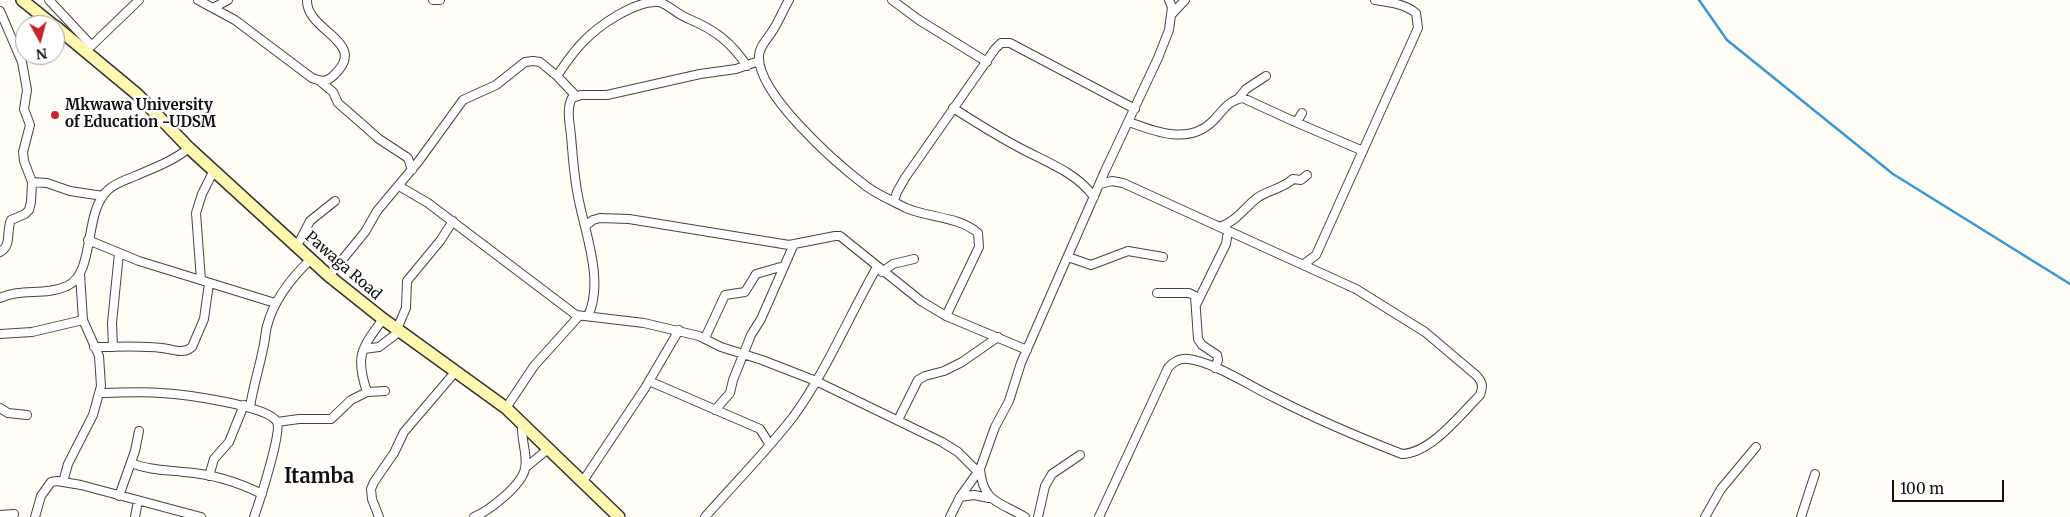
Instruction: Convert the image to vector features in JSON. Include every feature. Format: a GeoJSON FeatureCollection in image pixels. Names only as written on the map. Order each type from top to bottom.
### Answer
{"type":"FeatureCollection","features":[{"type":"Feature","properties":{"kind":"main road","name":"Pawaga Road"},"geometry":{"type":"LineString","coordinates":[[22,0],[40,15]]}},
{"type":"Feature","properties":{"kind":"main road","name":"Pawaga Road"},"geometry":{"type":"LineString","coordinates":[[65,33],[88,48],[138,95],[189,148],[329,276],[382,319],[506,408],[619,517]]}},
{"type":"Feature","properties":{"kind":"street"},"geometry":{"type":"LineString","coordinates":[[49,0],[88,48],[139,0]]}},
{"type":"Feature","properties":{"kind":"street"},"geometry":{"type":"LineString","coordinates":[[198,0],[235,20],[312,78],[321,82],[332,92],[338,103],[379,139],[408,158],[412,170]]}},
{"type":"Feature","properties":{"kind":"street"},"geometry":{"type":"LineString","coordinates":[[214,8],[228,0]]}},
{"type":"Feature","properties":{"kind":"street"},"geometry":{"type":"LineString","coordinates":[[307,0],[307,8],[310,14],[341,44],[345,53],[343,64],[336,74],[328,80],[321,82]]}},
{"type":"Feature","properties":{"kind":"street"},"geometry":{"type":"LineString","coordinates":[[433,0],[440,0]]}},
{"type":"Feature","properties":{"kind":"street"},"geometry":{"type":"LineString","coordinates":[[790,0],[759,52],[759,61],[770,89],[798,124],[854,176],[878,194],[908,208],[962,223],[978,233],[980,246],[946,316]]}},
{"type":"Feature","properties":{"kind":"street"},"geometry":{"type":"LineString","coordinates":[[892,0],[919,20],[987,62]]}},
{"type":"Feature","properties":{"kind":"street"},"geometry":{"type":"LineString","coordinates":[[950,517],[960,497],[979,470],[996,427],[1009,401],[1021,363],[1169,30],[1172,8],[1169,0]]}},
{"type":"Feature","properties":{"kind":"street"},"geometry":{"type":"LineString","coordinates":[[1172,15],[1185,0]]}},
{"type":"Feature","properties":{"kind":"street"},"geometry":{"type":"LineString","coordinates":[[1304,264],[1316,254],[1418,28],[1416,14],[1411,9],[1395,3],[1375,0]]}},
{"type":"Feature","properties":{"kind":"street"},"geometry":{"type":"LineString","coordinates":[[557,76],[583,42],[606,22],[625,9],[647,1],[659,2],[687,18],[705,25],[737,52],[747,66]]}},
{"type":"Feature","properties":{"kind":"street"},"geometry":{"type":"LineString","coordinates":[[0,11],[22,62],[25,76],[24,109],[30,125],[23,152],[24,161],[32,182],[29,210],[25,214],[11,220],[6,246],[4,251],[0,252]]}},
{"type":"Feature","properties":{"kind":"street"},"geometry":{"type":"LineString","coordinates":[[894,201],[896,192],[953,108],[998,46],[1007,42],[1135,109]]}},
{"type":"Feature","properties":{"kind":"street"},"geometry":{"type":"LineString","coordinates":[[506,408],[534,366],[583,316],[593,303],[595,290],[573,165],[569,106],[572,98],[576,96],[607,95],[700,74],[736,70],[759,61]]}},
{"type":"Feature","properties":{"kind":"street"},"geometry":{"type":"LineString","coordinates":[[329,276],[365,232],[372,218],[412,170],[463,100],[496,85],[525,62],[540,62],[576,96]]}},
{"type":"Feature","properties":{"kind":"street"},"geometry":{"type":"LineString","coordinates":[[1129,122],[1174,136],[1194,132],[1212,122],[1224,108],[1266,76]]}},
{"type":"Feature","properties":{"kind":"street"},"geometry":{"type":"LineString","coordinates":[[1238,99],[1250,100],[1363,151]]}},
{"type":"Feature","properties":{"kind":"street"},"geometry":{"type":"LineString","coordinates":[[953,108],[1013,144],[1074,177],[1094,197]]}},
{"type":"Feature","properties":{"kind":"street"},"geometry":{"type":"LineString","coordinates":[[1293,121],[1298,120],[1302,112]]}},
{"type":"Feature","properties":{"kind":"street"},"geometry":{"type":"LineString","coordinates":[[62,482],[68,464],[93,414],[100,394],[100,364],[83,320],[80,274],[96,213],[103,196],[108,190],[174,159],[189,148]]}},
{"type":"Feature","properties":{"kind":"street"},"geometry":{"type":"LineString","coordinates":[[201,280],[196,213],[202,194],[214,170]]}},
{"type":"Feature","properties":{"kind":"street"},"geometry":{"type":"LineString","coordinates":[[1224,229],[1257,198],[1284,186],[1292,179],[1301,180],[1308,175]]}},
{"type":"Feature","properties":{"kind":"street"},"geometry":{"type":"LineString","coordinates":[[1099,517],[1168,368],[1173,362],[1186,358],[1215,368],[1308,414],[1402,454],[1412,454],[1423,448],[1480,395],[1483,387],[1478,376],[1425,332],[1356,289],[1124,183],[1112,181],[1100,184]]}},
{"type":"Feature","properties":{"kind":"street"},"geometry":{"type":"LineString","coordinates":[[32,182],[47,183],[70,191],[103,196]]}},
{"type":"Feature","properties":{"kind":"street"},"geometry":{"type":"LineString","coordinates":[[399,186],[422,199],[453,221],[568,310],[583,316],[644,323],[679,330],[705,338],[721,347],[816,381],[954,449],[979,470],[989,498]]}},
{"type":"Feature","properties":{"kind":"street"},"geometry":{"type":"LineString","coordinates":[[297,246],[310,221],[335,201]]}},
{"type":"Feature","properties":{"kind":"street"},"geometry":{"type":"LineString","coordinates":[[585,226],[593,220],[600,218],[629,219],[786,245],[840,236],[879,270],[921,301],[946,316],[1027,350]]}},
{"type":"Feature","properties":{"kind":"street"},"geometry":{"type":"LineString","coordinates":[[364,350],[380,347],[398,330],[406,308],[407,281],[440,241],[453,221]]}},
{"type":"Feature","properties":{"kind":"street"},"geometry":{"type":"LineString","coordinates":[[1196,305],[1226,244],[1224,229]]}},
{"type":"Feature","properties":{"kind":"street"},"geometry":{"type":"LineString","coordinates":[[88,240],[161,268],[275,303]]}},
{"type":"Feature","properties":{"kind":"street"},"geometry":{"type":"LineString","coordinates":[[715,410],[730,393],[733,380],[754,330],[761,319],[794,244]]}},
{"type":"Feature","properties":{"kind":"street"},"geometry":{"type":"LineString","coordinates":[[1068,257],[1088,265],[1096,265],[1128,251],[1163,258]]}},
{"type":"Feature","properties":{"kind":"street"},"geometry":{"type":"LineString","coordinates":[[113,347],[112,323],[119,253]]}},
{"type":"Feature","properties":{"kind":"street"},"geometry":{"type":"LineString","coordinates":[[209,476],[214,459],[229,442],[247,406],[264,348],[266,327],[275,303],[291,280],[311,258]]}},
{"type":"Feature","properties":{"kind":"street"},"geometry":{"type":"LineString","coordinates":[[705,517],[770,445],[793,416],[816,381],[879,270],[893,264],[914,259]]}},
{"type":"Feature","properties":{"kind":"street"},"geometry":{"type":"LineString","coordinates":[[705,338],[725,295],[744,292],[756,274],[784,266]]}},
{"type":"Feature","properties":{"kind":"street"},"geometry":{"type":"LineString","coordinates":[[0,298],[10,294],[52,290],[68,285],[80,274]]}},
{"type":"Feature","properties":{"kind":"street"},"geometry":{"type":"LineString","coordinates":[[94,347],[140,346],[180,351],[189,350],[204,319],[210,283]]}},
{"type":"Feature","properties":{"kind":"street"},"geometry":{"type":"LineString","coordinates":[[1157,292],[1192,294],[1196,299],[1198,339],[1202,345],[1217,355],[1218,360],[1215,368]]}},
{"type":"Feature","properties":{"kind":"street"},"geometry":{"type":"LineString","coordinates":[[367,392],[362,377],[360,360],[382,319]]}},
{"type":"Feature","properties":{"kind":"street"},"geometry":{"type":"LineString","coordinates":[[0,334],[32,332],[83,320]]}},
{"type":"Feature","properties":{"kind":"street"},"geometry":{"type":"LineString","coordinates":[[583,481],[649,381],[679,330]]}},
{"type":"Feature","properties":{"kind":"street"},"geometry":{"type":"LineString","coordinates":[[898,420],[918,380],[962,362],[998,337]]}},
{"type":"Feature","properties":{"kind":"street"},"geometry":{"type":"LineString","coordinates":[[379,517],[372,499],[371,489],[374,482],[391,458],[404,432],[456,371]]}},
{"type":"Feature","properties":{"kind":"street"},"geometry":{"type":"LineString","coordinates":[[649,381],[760,429],[770,445]]}},
{"type":"Feature","properties":{"kind":"street"},"geometry":{"type":"LineString","coordinates":[[277,422],[299,419],[331,419],[351,400],[367,392],[385,391]]}},
{"type":"Feature","properties":{"kind":"street"},"geometry":{"type":"LineString","coordinates":[[100,394],[161,393],[247,406],[270,415],[277,422],[276,439],[254,517]]}},
{"type":"Feature","properties":{"kind":"street"},"geometry":{"type":"LineString","coordinates":[[0,408],[8,413],[27,415]]}},
{"type":"Feature","properties":{"kind":"street"},"geometry":{"type":"LineString","coordinates":[[522,425],[525,468]]}},
{"type":"Feature","properties":{"kind":"street"},"geometry":{"type":"LineString","coordinates":[[119,496],[131,464],[139,431]]}},
{"type":"Feature","properties":{"kind":"street"},"geometry":{"type":"LineString","coordinates":[[1705,517],[1721,489],[1756,447]]}},
{"type":"Feature","properties":{"kind":"street"},"geometry":{"type":"LineString","coordinates":[[474,517],[499,501],[516,482],[525,468],[548,449]]}},
{"type":"Feature","properties":{"kind":"street"},"geometry":{"type":"LineString","coordinates":[[1038,517],[1045,486],[1052,474],[1080,455]]}},
{"type":"Feature","properties":{"kind":"street"},"geometry":{"type":"LineString","coordinates":[[131,464],[152,469],[209,476],[244,485],[262,494]]}},
{"type":"Feature","properties":{"kind":"street"},"geometry":{"type":"LineString","coordinates":[[1801,517],[1815,474]]}},
{"type":"Feature","properties":{"kind":"street"},"geometry":{"type":"LineString","coordinates":[[35,517],[41,496],[51,482],[81,485],[201,517]]}},
{"type":"Feature","properties":{"kind":"street"},"geometry":{"type":"LineString","coordinates":[[960,497],[979,495],[989,498],[1025,517]]}},
{"type":"Feature","properties":{"kind":"street"},"geometry":{"type":"LineString","coordinates":[[135,517],[138,501]]}},
{"type":"Feature","properties":{"kind":"street"},"geometry":{"type":"LineString","coordinates":[[164,517],[166,508]]}},
{"type":"Feature","properties":{"kind":"street"},"geometry":{"type":"LineString","coordinates":[[0,515],[14,514]]}},
{"type":"Feature","properties":{"kind":"waterway"},"geometry":{"type":"LineString","coordinates":[[1699,0],[1727,40],[1893,174],[2070,284]]}},
{"type":"Feature","properties":{"kind":"place","name":"Mkwawa University of Education -UDSM"},"geometry":{"type":"Point","coordinates":[55,115]}},
{"type":"Feature","properties":{"kind":"district","name":"Itamba"},"geometry":{"type":"Point","coordinates":[319,477]}}]}
